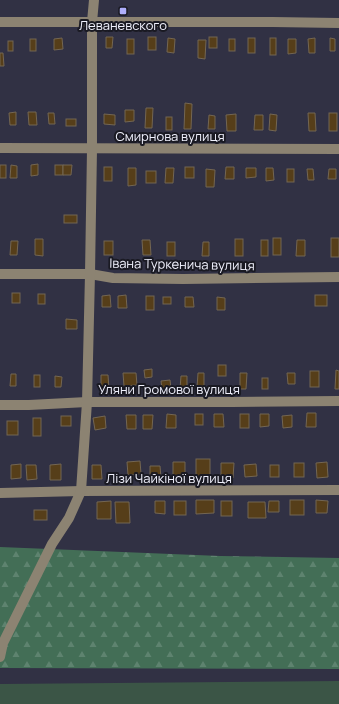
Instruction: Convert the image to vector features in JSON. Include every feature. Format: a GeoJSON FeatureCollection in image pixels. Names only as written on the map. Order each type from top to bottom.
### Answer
{"type":"FeatureCollection","features":[{"type":"Feature","properties":{"kind":"street"},"geometry":{"type":"LineString","coordinates":[[0,657],[3,643],[52,544],[69,518],[81,491],[86,402],[90,274],[92,22],[94,0]]}},
{"type":"Feature","properties":{"kind":"street"},"geometry":{"type":"LineString","coordinates":[[0,22],[339,23]]}},
{"type":"Feature","properties":{"kind":"street","name":"Смирнова вулиця"},"geometry":{"type":"LineString","coordinates":[[0,148],[339,149]]}},
{"type":"Feature","properties":{"kind":"street","name":"Івана Туркенича вулиця"},"geometry":{"type":"LineString","coordinates":[[0,274],[90,274],[113,278],[168,279],[339,277]]}},
{"type":"Feature","properties":{"kind":"street","name":"Уляни Громової вулиця"},"geometry":{"type":"LineString","coordinates":[[0,405],[86,402],[339,401]]}},
{"type":"Feature","properties":{"kind":"street","name":"Лізи Чайкіної вулиця"},"geometry":{"type":"LineString","coordinates":[[0,493],[81,491],[339,490]]}},
{"type":"Feature","properties":{"kind":"green space"},"geometry":{"type":"Polygon","coordinates":[[[0,547],[220,556],[339,558],[339,669],[0,668],[0,547]]]}},
{"type":"Feature","properties":{"kind":"green space"},"geometry":{"type":"Polygon","coordinates":[[[339,681],[339,704],[0,704],[0,684],[339,681]]]}},
{"type":"Feature","properties":{"kind":"building"},"geometry":{"type":"Polygon","coordinates":[[[106,37],[113,37],[112,48],[106,48],[106,37]]]}},
{"type":"Feature","properties":{"kind":"building"},"geometry":{"type":"Polygon","coordinates":[[[148,37],[156,37],[156,50],[148,50],[148,37]]]}},
{"type":"Feature","properties":{"kind":"building"},"geometry":{"type":"Polygon","coordinates":[[[209,37],[217,37],[217,48],[209,48],[209,37]]]}},
{"type":"Feature","properties":{"kind":"building"},"geometry":{"type":"Polygon","coordinates":[[[62,38],[63,49],[54,50],[54,39],[62,38]]]}},
{"type":"Feature","properties":{"kind":"building"},"geometry":{"type":"Polygon","coordinates":[[[168,38],[175,39],[174,53],[167,52],[168,38]]]}},
{"type":"Feature","properties":{"kind":"building"},"geometry":{"type":"Polygon","coordinates":[[[248,38],[255,38],[255,53],[248,53],[248,38]]]}},
{"type":"Feature","properties":{"kind":"building"},"geometry":{"type":"Polygon","coordinates":[[[270,38],[276,38],[276,55],[270,55],[270,38]]]}},
{"type":"Feature","properties":{"kind":"building"},"geometry":{"type":"Polygon","coordinates":[[[315,38],[315,53],[309,53],[308,39],[315,38]]]}},
{"type":"Feature","properties":{"kind":"building"},"geometry":{"type":"Polygon","coordinates":[[[330,38],[335,39],[335,51],[330,51],[330,38]]]}},
{"type":"Feature","properties":{"kind":"building"},"geometry":{"type":"Polygon","coordinates":[[[30,39],[36,39],[36,51],[30,51],[30,39]]]}},
{"type":"Feature","properties":{"kind":"building"},"geometry":{"type":"Polygon","coordinates":[[[127,39],[134,39],[134,54],[127,54],[127,39]]]}},
{"type":"Feature","properties":{"kind":"building"},"geometry":{"type":"Polygon","coordinates":[[[229,39],[235,39],[235,51],[229,51],[229,39]]]}},
{"type":"Feature","properties":{"kind":"building"},"geometry":{"type":"Polygon","coordinates":[[[288,39],[296,39],[296,53],[288,54],[288,39]]]}},
{"type":"Feature","properties":{"kind":"building"},"geometry":{"type":"Polygon","coordinates":[[[198,40],[206,40],[205,59],[198,58],[198,40]]]}},
{"type":"Feature","properties":{"kind":"building"},"geometry":{"type":"Polygon","coordinates":[[[8,41],[13,41],[13,51],[8,51],[8,41]]]}},
{"type":"Feature","properties":{"kind":"building"},"geometry":{"type":"Polygon","coordinates":[[[0,53],[3,53],[4,66],[0,66],[0,53]]]}},
{"type":"Feature","properties":{"kind":"building"},"geometry":{"type":"Polygon","coordinates":[[[185,103],[192,104],[191,129],[184,129],[185,103]]]}},
{"type":"Feature","properties":{"kind":"building"},"geometry":{"type":"Polygon","coordinates":[[[146,108],[153,108],[152,128],[145,128],[146,108]]]}},
{"type":"Feature","properties":{"kind":"building"},"geometry":{"type":"Polygon","coordinates":[[[125,110],[134,110],[134,121],[125,122],[125,110]]]}},
{"type":"Feature","properties":{"kind":"building"},"geometry":{"type":"Polygon","coordinates":[[[16,112],[16,125],[10,125],[9,113],[16,112]]]}},
{"type":"Feature","properties":{"kind":"building"},"geometry":{"type":"Polygon","coordinates":[[[28,112],[36,112],[37,125],[29,125],[28,112]]]}},
{"type":"Feature","properties":{"kind":"building"},"geometry":{"type":"Polygon","coordinates":[[[48,113],[54,113],[55,124],[49,124],[48,113]]]}},
{"type":"Feature","properties":{"kind":"building"},"geometry":{"type":"Polygon","coordinates":[[[308,113],[315,113],[316,131],[309,131],[308,113]]]}},
{"type":"Feature","properties":{"kind":"building"},"geometry":{"type":"Polygon","coordinates":[[[329,113],[337,113],[337,131],[329,131],[329,113]]]}},
{"type":"Feature","properties":{"kind":"building"},"geometry":{"type":"Polygon","coordinates":[[[104,114],[115,115],[115,125],[104,124],[104,114]]]}},
{"type":"Feature","properties":{"kind":"building"},"geometry":{"type":"Polygon","coordinates":[[[236,114],[236,131],[227,131],[226,115],[236,114]]]}},
{"type":"Feature","properties":{"kind":"building"},"geometry":{"type":"Polygon","coordinates":[[[270,114],[277,115],[276,131],[269,130],[270,114]]]}},
{"type":"Feature","properties":{"kind":"building"},"geometry":{"type":"Polygon","coordinates":[[[209,115],[215,116],[215,129],[208,129],[209,115]]]}},
{"type":"Feature","properties":{"kind":"building"},"geometry":{"type":"Polygon","coordinates":[[[255,115],[263,115],[263,130],[254,130],[255,115]]]}},
{"type":"Feature","properties":{"kind":"building"},"geometry":{"type":"Polygon","coordinates":[[[166,117],[172,117],[172,130],[166,130],[166,117]]]}},
{"type":"Feature","properties":{"kind":"building"},"geometry":{"type":"Polygon","coordinates":[[[66,119],[76,119],[76,126],[66,126],[66,119]]]}},
{"type":"Feature","properties":{"kind":"building"},"geometry":{"type":"Polygon","coordinates":[[[38,164],[38,175],[31,176],[31,165],[38,164]]]}},
{"type":"Feature","properties":{"kind":"building"},"geometry":{"type":"Polygon","coordinates":[[[0,165],[6,165],[6,178],[0,178],[0,165]]]}},
{"type":"Feature","properties":{"kind":"building"},"geometry":{"type":"Polygon","coordinates":[[[11,165],[17,166],[17,178],[10,178],[11,165]]]}},
{"type":"Feature","properties":{"kind":"building"},"geometry":{"type":"Polygon","coordinates":[[[55,165],[63,165],[63,175],[55,175],[55,165]]]}},
{"type":"Feature","properties":{"kind":"building"},"geometry":{"type":"Polygon","coordinates":[[[63,165],[72,165],[71,175],[63,175],[63,165]]]}},
{"type":"Feature","properties":{"kind":"building"},"geometry":{"type":"Polygon","coordinates":[[[104,167],[112,167],[112,181],[104,181],[104,167]]]}},
{"type":"Feature","properties":{"kind":"building"},"geometry":{"type":"Polygon","coordinates":[[[185,167],[194,167],[194,178],[185,178],[185,167]]]}},
{"type":"Feature","properties":{"kind":"building"},"geometry":{"type":"Polygon","coordinates":[[[226,167],[234,167],[234,179],[225,179],[226,167]]]}},
{"type":"Feature","properties":{"kind":"building"},"geometry":{"type":"Polygon","coordinates":[[[128,168],[136,168],[136,185],[128,186],[128,168]]]}},
{"type":"Feature","properties":{"kind":"building"},"geometry":{"type":"Polygon","coordinates":[[[166,168],[174,168],[173,183],[165,183],[166,168]]]}},
{"type":"Feature","properties":{"kind":"building"},"geometry":{"type":"Polygon","coordinates":[[[246,168],[256,168],[256,177],[246,178],[246,168]]]}},
{"type":"Feature","properties":{"kind":"building"},"geometry":{"type":"Polygon","coordinates":[[[266,168],[273,168],[274,180],[266,181],[266,168]]]}},
{"type":"Feature","properties":{"kind":"building"},"geometry":{"type":"Polygon","coordinates":[[[206,169],[215,170],[214,187],[206,187],[206,169]]]}},
{"type":"Feature","properties":{"kind":"building"},"geometry":{"type":"Polygon","coordinates":[[[287,169],[294,169],[294,182],[287,182],[287,169]]]}},
{"type":"Feature","properties":{"kind":"building"},"geometry":{"type":"Polygon","coordinates":[[[307,169],[313,169],[314,180],[308,180],[307,169]]]}},
{"type":"Feature","properties":{"kind":"building"},"geometry":{"type":"Polygon","coordinates":[[[329,169],[336,169],[336,179],[328,179],[329,169]]]}},
{"type":"Feature","properties":{"kind":"building"},"geometry":{"type":"Polygon","coordinates":[[[146,171],[156,171],[156,183],[146,183],[146,171]]]}},
{"type":"Feature","properties":{"kind":"building"},"geometry":{"type":"Polygon","coordinates":[[[64,215],[77,215],[77,223],[64,223],[64,215]]]}},
{"type":"Feature","properties":{"kind":"building"},"geometry":{"type":"Polygon","coordinates":[[[273,238],[281,238],[281,255],[273,255],[273,238]]]}},
{"type":"Feature","properties":{"kind":"building"},"geometry":{"type":"Polygon","coordinates":[[[331,238],[339,238],[339,257],[331,257],[331,238]]]}},
{"type":"Feature","properties":{"kind":"building"},"geometry":{"type":"Polygon","coordinates":[[[35,239],[43,239],[43,256],[35,255],[35,239]]]}},
{"type":"Feature","properties":{"kind":"building"},"geometry":{"type":"Polygon","coordinates":[[[235,239],[243,239],[243,256],[235,256],[235,239]]]}},
{"type":"Feature","properties":{"kind":"building"},"geometry":{"type":"Polygon","coordinates":[[[142,240],[150,240],[151,255],[143,255],[142,240]]]}},
{"type":"Feature","properties":{"kind":"building"},"geometry":{"type":"Polygon","coordinates":[[[261,240],[268,240],[268,256],[261,256],[261,240]]]}},
{"type":"Feature","properties":{"kind":"building"},"geometry":{"type":"Polygon","coordinates":[[[297,240],[305,240],[305,256],[296,256],[297,240]]]}},
{"type":"Feature","properties":{"kind":"building"},"geometry":{"type":"Polygon","coordinates":[[[11,241],[18,241],[17,255],[10,255],[11,241]]]}},
{"type":"Feature","properties":{"kind":"building"},"geometry":{"type":"Polygon","coordinates":[[[104,241],[113,241],[113,255],[104,255],[104,241]]]}},
{"type":"Feature","properties":{"kind":"building"},"geometry":{"type":"Polygon","coordinates":[[[167,242],[175,242],[175,256],[167,256],[167,242]]]}},
{"type":"Feature","properties":{"kind":"building"},"geometry":{"type":"Polygon","coordinates":[[[203,242],[209,242],[209,256],[202,256],[203,242]]]}},
{"type":"Feature","properties":{"kind":"building"},"geometry":{"type":"Polygon","coordinates":[[[12,293],[20,293],[20,303],[12,303],[12,293]]]}},
{"type":"Feature","properties":{"kind":"building"},"geometry":{"type":"Polygon","coordinates":[[[38,294],[45,294],[45,304],[38,304],[38,294]]]}},
{"type":"Feature","properties":{"kind":"building"},"geometry":{"type":"Polygon","coordinates":[[[110,295],[111,307],[102,307],[102,296],[110,295]]]}},
{"type":"Feature","properties":{"kind":"building"},"geometry":{"type":"Polygon","coordinates":[[[126,295],[127,308],[118,308],[118,296],[126,295]]]}},
{"type":"Feature","properties":{"kind":"building"},"geometry":{"type":"Polygon","coordinates":[[[315,295],[327,295],[327,306],[315,306],[315,295]]]}},
{"type":"Feature","properties":{"kind":"building"},"geometry":{"type":"Polygon","coordinates":[[[146,296],[154,296],[154,310],[146,310],[146,296]]]}},
{"type":"Feature","properties":{"kind":"building"},"geometry":{"type":"Polygon","coordinates":[[[163,297],[171,297],[171,304],[163,304],[163,297]]]}},
{"type":"Feature","properties":{"kind":"building"},"geometry":{"type":"Polygon","coordinates":[[[185,297],[193,297],[194,307],[185,307],[185,297]]]}},
{"type":"Feature","properties":{"kind":"building"},"geometry":{"type":"Polygon","coordinates":[[[217,297],[225,298],[225,310],[217,310],[217,297]]]}},
{"type":"Feature","properties":{"kind":"building"},"geometry":{"type":"Polygon","coordinates":[[[66,319],[77,320],[77,329],[66,329],[66,319]]]}},
{"type":"Feature","properties":{"kind":"building"},"geometry":{"type":"Polygon","coordinates":[[[218,365],[226,365],[226,376],[218,376],[218,365]]]}},
{"type":"Feature","properties":{"kind":"building"},"geometry":{"type":"Polygon","coordinates":[[[152,369],[152,377],[145,378],[144,370],[152,369]]]}},
{"type":"Feature","properties":{"kind":"building"},"geometry":{"type":"Polygon","coordinates":[[[336,370],[339,371],[339,389],[335,389],[336,370]]]}},
{"type":"Feature","properties":{"kind":"building"},"geometry":{"type":"Polygon","coordinates":[[[310,371],[319,371],[319,387],[310,387],[310,371]]]}},
{"type":"Feature","properties":{"kind":"building"},"geometry":{"type":"Polygon","coordinates":[[[123,373],[136,373],[137,385],[124,386],[123,373]]]}},
{"type":"Feature","properties":{"kind":"building"},"geometry":{"type":"Polygon","coordinates":[[[198,373],[204,373],[204,388],[197,388],[198,373]]]}},
{"type":"Feature","properties":{"kind":"building"},"geometry":{"type":"Polygon","coordinates":[[[240,373],[247,373],[246,389],[240,389],[240,373]]]}},
{"type":"Feature","properties":{"kind":"building"},"geometry":{"type":"Polygon","coordinates":[[[287,373],[295,373],[295,384],[288,384],[287,373]]]}},
{"type":"Feature","properties":{"kind":"building"},"geometry":{"type":"Polygon","coordinates":[[[11,374],[16,374],[16,386],[10,386],[11,374]]]}},
{"type":"Feature","properties":{"kind":"building"},"geometry":{"type":"Polygon","coordinates":[[[34,375],[40,375],[40,387],[34,387],[34,375]]]}},
{"type":"Feature","properties":{"kind":"building"},"geometry":{"type":"Polygon","coordinates":[[[101,375],[108,375],[109,389],[101,389],[101,375]]]}},
{"type":"Feature","properties":{"kind":"building"},"geometry":{"type":"Polygon","coordinates":[[[55,376],[62,377],[61,387],[55,387],[55,376]]]}},
{"type":"Feature","properties":{"kind":"building"},"geometry":{"type":"Polygon","coordinates":[[[181,376],[187,376],[187,389],[180,389],[181,376]]]}},
{"type":"Feature","properties":{"kind":"building"},"geometry":{"type":"Polygon","coordinates":[[[262,378],[268,378],[268,389],[262,389],[262,378]]]}},
{"type":"Feature","properties":{"kind":"building"},"geometry":{"type":"Polygon","coordinates":[[[170,380],[171,389],[162,389],[161,381],[170,380]]]}},
{"type":"Feature","properties":{"kind":"building"},"geometry":{"type":"Polygon","coordinates":[[[307,413],[316,413],[316,427],[306,427],[307,413]]]}},
{"type":"Feature","properties":{"kind":"building"},"geometry":{"type":"Polygon","coordinates":[[[167,414],[176,415],[176,428],[166,428],[167,414]]]}},
{"type":"Feature","properties":{"kind":"building"},"geometry":{"type":"Polygon","coordinates":[[[195,414],[203,414],[203,425],[195,425],[195,414]]]}},
{"type":"Feature","properties":{"kind":"building"},"geometry":{"type":"Polygon","coordinates":[[[214,414],[223,414],[224,427],[214,427],[214,414]]]}},
{"type":"Feature","properties":{"kind":"building"},"geometry":{"type":"Polygon","coordinates":[[[240,414],[249,414],[249,428],[240,428],[240,414]]]}},
{"type":"Feature","properties":{"kind":"building"},"geometry":{"type":"Polygon","coordinates":[[[260,414],[269,414],[269,426],[260,427],[260,414]]]}},
{"type":"Feature","properties":{"kind":"building"},"geometry":{"type":"Polygon","coordinates":[[[126,415],[136,415],[136,429],[127,429],[126,415]]]}},
{"type":"Feature","properties":{"kind":"building"},"geometry":{"type":"Polygon","coordinates":[[[143,415],[153,415],[152,429],[143,429],[143,415]]]}},
{"type":"Feature","properties":{"kind":"building"},"geometry":{"type":"Polygon","coordinates":[[[292,415],[292,427],[283,428],[282,416],[292,415]]]}},
{"type":"Feature","properties":{"kind":"building"},"geometry":{"type":"Polygon","coordinates":[[[61,416],[71,416],[71,426],[61,426],[61,416]]]}},
{"type":"Feature","properties":{"kind":"building"},"geometry":{"type":"Polygon","coordinates":[[[105,416],[106,428],[95,430],[93,418],[105,416]]]}},
{"type":"Feature","properties":{"kind":"building"},"geometry":{"type":"Polygon","coordinates":[[[33,418],[41,418],[41,436],[33,436],[33,418]]]}},
{"type":"Feature","properties":{"kind":"building"},"geometry":{"type":"Polygon","coordinates":[[[7,421],[18,421],[18,435],[7,435],[7,421]]]}},
{"type":"Feature","properties":{"kind":"building"},"geometry":{"type":"Polygon","coordinates":[[[196,459],[210,459],[210,479],[196,479],[196,459]]]}},
{"type":"Feature","properties":{"kind":"building"},"geometry":{"type":"Polygon","coordinates":[[[140,461],[141,474],[128,475],[127,462],[140,461]]]}},
{"type":"Feature","properties":{"kind":"building"},"geometry":{"type":"Polygon","coordinates":[[[173,462],[185,462],[185,479],[173,478],[173,462]]]}},
{"type":"Feature","properties":{"kind":"building"},"geometry":{"type":"Polygon","coordinates":[[[327,462],[328,477],[317,478],[316,463],[327,462]]]}},
{"type":"Feature","properties":{"kind":"building"},"geometry":{"type":"Polygon","coordinates":[[[221,463],[234,463],[233,478],[221,478],[221,463]]]}},
{"type":"Feature","properties":{"kind":"building"},"geometry":{"type":"Polygon","coordinates":[[[294,463],[304,463],[304,477],[294,477],[294,463]]]}},
{"type":"Feature","properties":{"kind":"building"},"geometry":{"type":"Polygon","coordinates":[[[21,464],[21,478],[11,479],[11,465],[21,464]]]}},
{"type":"Feature","properties":{"kind":"building"},"geometry":{"type":"Polygon","coordinates":[[[61,464],[61,480],[50,480],[50,465],[61,464]]]}},
{"type":"Feature","properties":{"kind":"building"},"geometry":{"type":"Polygon","coordinates":[[[256,464],[257,476],[245,477],[244,465],[256,464]]]}},
{"type":"Feature","properties":{"kind":"building"},"geometry":{"type":"Polygon","coordinates":[[[26,465],[36,465],[37,479],[27,480],[26,465]]]}},
{"type":"Feature","properties":{"kind":"building"},"geometry":{"type":"Polygon","coordinates":[[[92,465],[101,465],[102,479],[92,479],[92,465]]]}},
{"type":"Feature","properties":{"kind":"building"},"geometry":{"type":"Polygon","coordinates":[[[270,465],[279,465],[279,477],[270,477],[270,465]]]}},
{"type":"Feature","properties":{"kind":"building"},"geometry":{"type":"Polygon","coordinates":[[[150,466],[160,466],[161,478],[150,478],[150,466]]]}},
{"type":"Feature","properties":{"kind":"building"},"geometry":{"type":"Polygon","coordinates":[[[196,500],[214,500],[214,513],[196,514],[196,500]]]}},
{"type":"Feature","properties":{"kind":"building"},"geometry":{"type":"Polygon","coordinates":[[[290,500],[304,500],[304,515],[290,515],[290,500]]]}},
{"type":"Feature","properties":{"kind":"building"},"geometry":{"type":"Polygon","coordinates":[[[316,500],[328,501],[327,513],[316,513],[316,500]]]}},
{"type":"Feature","properties":{"kind":"building"},"geometry":{"type":"Polygon","coordinates":[[[111,501],[111,519],[97,519],[97,502],[111,501]]]}},
{"type":"Feature","properties":{"kind":"building"},"geometry":{"type":"Polygon","coordinates":[[[155,501],[165,501],[165,514],[155,513],[155,501]]]}},
{"type":"Feature","properties":{"kind":"building"},"geometry":{"type":"Polygon","coordinates":[[[174,501],[186,501],[186,515],[174,515],[174,501]]]}},
{"type":"Feature","properties":{"kind":"building"},"geometry":{"type":"Polygon","coordinates":[[[221,501],[232,501],[232,516],[221,516],[221,501]]]}},
{"type":"Feature","properties":{"kind":"building"},"geometry":{"type":"Polygon","coordinates":[[[269,501],[279,501],[279,512],[268,512],[269,501]]]}},
{"type":"Feature","properties":{"kind":"building"},"geometry":{"type":"Polygon","coordinates":[[[115,502],[129,502],[130,523],[116,523],[115,502]]]}},
{"type":"Feature","properties":{"kind":"building"},"geometry":{"type":"Polygon","coordinates":[[[248,502],[265,502],[266,518],[248,518],[248,502]]]}},
{"type":"Feature","properties":{"kind":"building"},"geometry":{"type":"Polygon","coordinates":[[[34,510],[47,510],[47,520],[34,520],[34,510]]]}},
{"type":"Feature","properties":{"kind":"place","name":"Леваневского"},"geometry":{"type":"Point","coordinates":[123,11]}}]}
